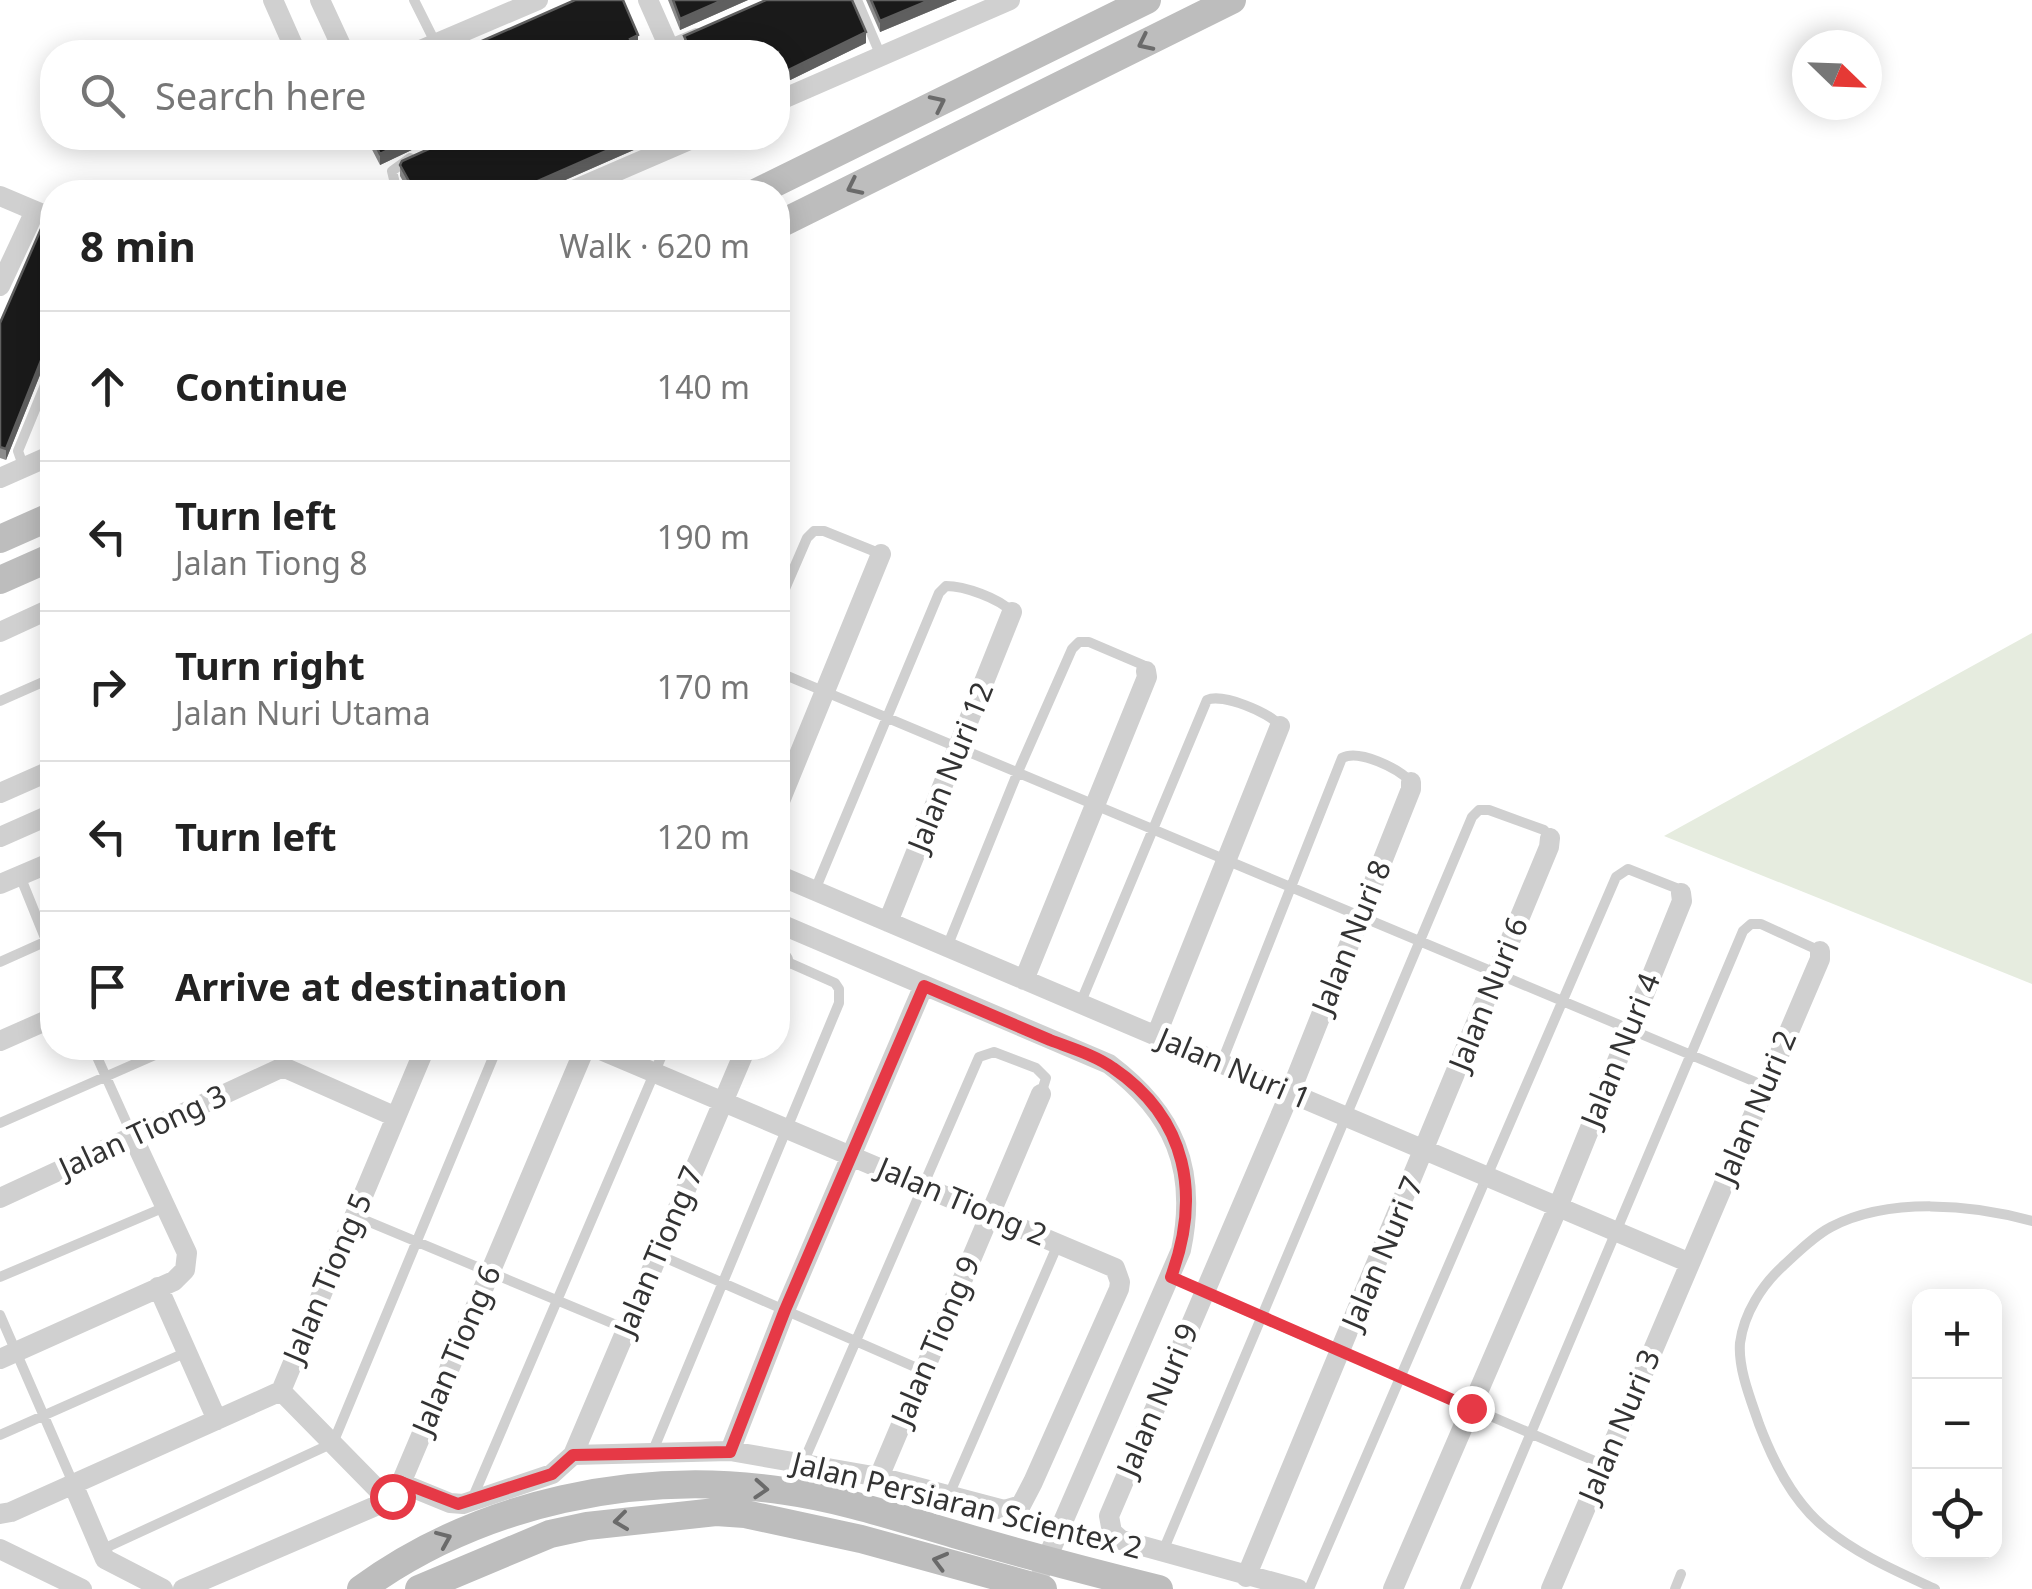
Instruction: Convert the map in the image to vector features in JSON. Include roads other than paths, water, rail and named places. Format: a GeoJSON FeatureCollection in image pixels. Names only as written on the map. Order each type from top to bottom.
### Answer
{"type":"FeatureCollection","features":[{"type":"Feature","properties":{"kind":"street"},"geometry":{"type":"LineString","coordinates":[[272,0],[290,40]]}},
{"type":"Feature","properties":{"kind":"street"},"geometry":{"type":"LineString","coordinates":[[320,0],[338,40]]}},
{"type":"Feature","properties":{"kind":"street"},"geometry":{"type":"LineString","coordinates":[[648,0],[660,40]]}},
{"type":"Feature","properties":{"kind":"street"},"geometry":{"type":"LineString","coordinates":[[790,96],[1010,0]]}},
{"type":"Feature","properties":{"kind":"street"},"geometry":{"type":"LineString","coordinates":[[781,180],[1147,0]]}},
{"type":"Feature","properties":{"kind":"street"},"geometry":{"type":"LineString","coordinates":[[790,218],[1232,0]]}},
{"type":"Feature","properties":{"kind":"street"},"geometry":{"type":"LineString","coordinates":[[445,40],[527,2]]}},
{"type":"Feature","properties":{"kind":"street"},"geometry":{"type":"LineString","coordinates":[[596,180],[666,150]]}},
{"type":"Feature","properties":{"kind":"street"},"geometry":{"type":"LineString","coordinates":[[0,196],[40,212]]}},
{"type":"Feature","properties":{"kind":"street"},"geometry":{"type":"LineString","coordinates":[[0,286],[40,221]]}},
{"type":"Feature","properties":{"kind":"street"},"geometry":{"type":"LineString","coordinates":[[0,478],[40,461]]}},
{"type":"Feature","properties":{"kind":"street"},"geometry":{"type":"LineString","coordinates":[[0,539],[40,521]]}},
{"type":"Feature","properties":{"kind":"street"},"geometry":{"type":"LineString","coordinates":[[790,776],[880,554]]}},
{"type":"Feature","properties":{"kind":"street"},"geometry":{"type":"LineString","coordinates":[[0,580],[40,563]]}},
{"type":"Feature","properties":{"kind":"street","name":"Jalan Nuri 12"},"geometry":{"type":"LineString","coordinates":[[888,922],[1012,612]]}},
{"type":"Feature","properties":{"kind":"street"},"geometry":{"type":"LineString","coordinates":[[0,632],[40,614]]}},
{"type":"Feature","properties":{"kind":"street"},"geometry":{"type":"LineString","coordinates":[[1024,980],[1147,677],[1146,671]]}},
{"type":"Feature","properties":{"kind":"street"},"geometry":{"type":"LineString","coordinates":[[1156,1036],[1280,726]]}},
{"type":"Feature","properties":{"kind":"street"},"geometry":{"type":"LineString","coordinates":[[0,793],[40,775]]}},
{"type":"Feature","properties":{"kind":"street","name":"Jalan Nuri 8"},"geometry":{"type":"LineString","coordinates":[[1290,1093],[1412,789],[1411,782]]}},
{"type":"Feature","properties":{"kind":"street"},"geometry":{"type":"LineString","coordinates":[[0,837],[40,819]]}},
{"type":"Feature","properties":{"kind":"street","name":"Jalan Nuri 6"},"geometry":{"type":"LineString","coordinates":[[1426,1150],[1550,838]]}},
{"type":"Feature","properties":{"kind":"street"},"geometry":{"type":"LineString","coordinates":[[0,884],[40,867]]}},
{"type":"Feature","properties":{"kind":"street","name":"Jalan Nuri 1"},"geometry":{"type":"LineString","coordinates":[[790,880],[1690,1263]]}},
{"type":"Feature","properties":{"kind":"street","name":"Jalan Nuri 4"},"geometry":{"type":"LineString","coordinates":[[1393,1589],[1558,1206],[1682,901],[1681,893]]}},
{"type":"Feature","properties":{"kind":"street"},"geometry":{"type":"LineString","coordinates":[[790,928],[1109,1064],[1136,1085],[1172,1133],[1183,1164],[1188,1197],[1186,1224],[1171,1277],[1037,1588]]}},
{"type":"Feature","properties":{"kind":"street","name":"Jalan Nuri 2"},"geometry":{"type":"LineString","coordinates":[[1690,1263],[1820,960],[1820,952]]}},
{"type":"Feature","properties":{"kind":"street"},"geometry":{"type":"LineString","coordinates":[[730,1452],[785,1310],[924,986]]}},
{"type":"Feature","properties":{"kind":"street"},"geometry":{"type":"LineString","coordinates":[[0,1041],[40,1023]]}},
{"type":"Feature","properties":{"kind":"street","name":"Jalan Tiong 3"},"geometry":{"type":"LineString","coordinates":[[0,1198],[133,1137],[277,1060]]}},
{"type":"Feature","properties":{"kind":"street","name":"Jalan Tiong 3"},"geometry":{"type":"LineString","coordinates":[[289,1060],[396,1117]]}},
{"type":"Feature","properties":{"kind":"street","name":"Jalan Tiong 5"},"geometry":{"type":"LineString","coordinates":[[0,1514],[281,1391],[416,1060]]}},
{"type":"Feature","properties":{"kind":"street","name":"Jalan Tiong 6"},"geometry":{"type":"LineString","coordinates":[[388,1500],[401,1482],[580,1060]]}},
{"type":"Feature","properties":{"kind":"street","name":"Jalan Tiong 2"},"geometry":{"type":"LineString","coordinates":[[625,1060],[1107,1263],[1119,1274],[1118,1289],[1022,1505],[1010,1510],[949,1494]]}},
{"type":"Feature","properties":{"kind":"street","name":"Jalan Tiong 7"},"geometry":{"type":"LineString","coordinates":[[573,1455],[741,1060]]}},
{"type":"Feature","properties":{"kind":"street","name":"Jalan Nuri 9"},"geometry":{"type":"LineString","coordinates":[[1162,1553],[1121,1540],[1112,1532],[1110,1512],[1290,1093]]}},
{"type":"Feature","properties":{"kind":"street","name":"Jalan Tiong 9"},"geometry":{"type":"LineString","coordinates":[[878,1477],[1041,1094]]}},
{"type":"Feature","properties":{"kind":"street"},"geometry":{"type":"LineString","coordinates":[[8,1355],[180,1277],[188,1253],[133,1137]]}},
{"type":"Feature","properties":{"kind":"street","name":"Jalan Nuri 7"},"geometry":{"type":"LineString","coordinates":[[1246,1576],[1426,1150]]}},
{"type":"Feature","properties":{"kind":"street","name":"Jalan Nuri 3"},"geometry":{"type":"LineString","coordinates":[[1551,1589],[1690,1263]]}},
{"type":"Feature","properties":{"kind":"street"},"geometry":{"type":"LineString","coordinates":[[1171,1277],[1204,1292]]}},
{"type":"Feature","properties":{"kind":"street"},"geometry":{"type":"LineString","coordinates":[[158,1288],[217,1420]]}},
{"type":"Feature","properties":{"kind":"street"},"geometry":{"type":"LineString","coordinates":[[184,1589],[388,1500],[281,1391]]}},
{"type":"Feature","properties":{"kind":"street"},"geometry":{"type":"LineString","coordinates":[[401,1482],[450,1503],[472,1501],[552,1474],[573,1455],[730,1452],[878,1477],[949,1494]]}},
{"type":"Feature","properties":{"kind":"street"},"geometry":{"type":"LineString","coordinates":[[73,1484],[105,1559],[164,1589]]}},
{"type":"Feature","properties":{"kind":"street","name":"Jalan Persiaran Scientex 2"},"geometry":{"type":"LineString","coordinates":[[360,1589],[441,1538],[545,1502],[584,1494],[690,1485],[785,1491],[867,1509],[1159,1589]]}},
{"type":"Feature","properties":{"kind":"street","name":"Jalan Persiaran Scientex 2"},"geometry":{"type":"LineString","coordinates":[[418,1589],[550,1534],[587,1526],[716,1512],[745,1514],[861,1539],[1037,1588]]}},
{"type":"Feature","properties":{"kind":"street"},"geometry":{"type":"LineString","coordinates":[[0,1549],[82,1589]]}},
{"type":"Feature","properties":{"kind":"street"},"geometry":{"type":"LineString","coordinates":[[1162,1553],[1298,1589]]}},
{"type":"Feature","properties":{"kind":"lane"},"geometry":{"type":"LineString","coordinates":[[414,0],[434,40]]}},
{"type":"Feature","properties":{"kind":"lane"},"geometry":{"type":"LineString","coordinates":[[857,0],[882,56]]}},
{"type":"Feature","properties":{"kind":"lane"},"geometry":{"type":"LineString","coordinates":[[682,40],[702,30]]}},
{"type":"Feature","properties":{"kind":"lane"},"geometry":{"type":"LineString","coordinates":[[392,180],[395,166],[428,150]]}},
{"type":"Feature","properties":{"kind":"lane"},"geometry":{"type":"LineString","coordinates":[[24,468],[18,451],[40,397]]}},
{"type":"Feature","properties":{"kind":"lane"},"geometry":{"type":"LineString","coordinates":[[790,576],[806,538],[814,531],[824,531],[880,554]]}},
{"type":"Feature","properties":{"kind":"lane"},"geometry":{"type":"LineString","coordinates":[[814,891],[942,589],[956,586],[1006,605],[1012,612]]}},
{"type":"Feature","properties":{"kind":"lane"},"geometry":{"type":"LineString","coordinates":[[947,948],[1016,774],[1075,645],[1089,642],[1143,665],[1146,671]]}},
{"type":"Feature","properties":{"kind":"lane"},"geometry":{"type":"LineString","coordinates":[[790,677],[1765,1086]]}},
{"type":"Feature","properties":{"kind":"lane"},"geometry":{"type":"LineString","coordinates":[[0,701],[40,683]]}},
{"type":"Feature","properties":{"kind":"lane"},"geometry":{"type":"LineString","coordinates":[[1080,1004],[1207,700],[1221,697],[1274,718],[1280,726]]}},
{"type":"Feature","properties":{"kind":"lane"},"geometry":{"type":"LineString","coordinates":[[1221,1064],[1342,758],[1356,755],[1404,774],[1411,782]]}},
{"type":"Feature","properties":{"kind":"lane"},"geometry":{"type":"LineString","coordinates":[[1162,1553],[1475,813],[1489,810],[1544,830],[1550,838]]}},
{"type":"Feature","properties":{"kind":"lane"},"geometry":{"type":"LineString","coordinates":[[1309,1589],[1618,873],[1633,870],[1681,893]]}},
{"type":"Feature","properties":{"kind":"lane"},"geometry":{"type":"LineString","coordinates":[[20,876],[40,919]]}},
{"type":"Feature","properties":{"kind":"lane"},"geometry":{"type":"LineString","coordinates":[[1466,1589],[1746,927],[1761,924],[1820,952]]}},
{"type":"Feature","properties":{"kind":"lane"},"geometry":{"type":"LineString","coordinates":[[0,962],[40,944]]}},
{"type":"Feature","properties":{"kind":"lane"},"geometry":{"type":"LineString","coordinates":[[652,1453],[840,996],[829,979],[790,967]]}},
{"type":"Feature","properties":{"kind":"lane"},"geometry":{"type":"LineString","coordinates":[[802,1464],[980,1057],[994,1052],[1036,1068],[1046,1078],[1041,1094]]}},
{"type":"Feature","properties":{"kind":"lane"},"geometry":{"type":"LineString","coordinates":[[98,1060],[133,1137]]}},
{"type":"Feature","properties":{"kind":"lane"},"geometry":{"type":"LineString","coordinates":[[0,1123],[144,1060]]}},
{"type":"Feature","properties":{"kind":"lane"},"geometry":{"type":"LineString","coordinates":[[101,1550],[333,1443],[492,1060]]}},
{"type":"Feature","properties":{"kind":"lane"},"geometry":{"type":"LineString","coordinates":[[472,1501],[660,1060]]}},
{"type":"Feature","properties":{"kind":"lane"},"geometry":{"type":"LineString","coordinates":[[1935,1589],[1867,1557],[1822,1526],[1797,1500],[1770,1452],[1745,1378],[1740,1346],[1747,1315],[1770,1278],[1830,1227],[1904,1208],[1958,1206],[2032,1221]]}},
{"type":"Feature","properties":{"kind":"lane"},"geometry":{"type":"LineString","coordinates":[[0,1276],[166,1207]]}},
{"type":"Feature","properties":{"kind":"lane"},"geometry":{"type":"LineString","coordinates":[[354,1216],[626,1329]]}},
{"type":"Feature","properties":{"kind":"lane"},"geometry":{"type":"LineString","coordinates":[[949,1494],[1059,1243]]}},
{"type":"Feature","properties":{"kind":"lane"},"geometry":{"type":"LineString","coordinates":[[657,1255],[924,1371]]}},
{"type":"Feature","properties":{"kind":"lane"},"geometry":{"type":"LineString","coordinates":[[1204,1292],[1604,1465]]}},
{"type":"Feature","properties":{"kind":"lane"},"geometry":{"type":"LineString","coordinates":[[0,1314],[8,1355],[44,1415],[73,1484]]}},
{"type":"Feature","properties":{"kind":"lane"},"geometry":{"type":"LineString","coordinates":[[0,1435],[186,1352]]}},
{"type":"Feature","properties":{"kind":"lane"},"geometry":{"type":"LineString","coordinates":[[1675,1589],[1680,1574]]}}]}
